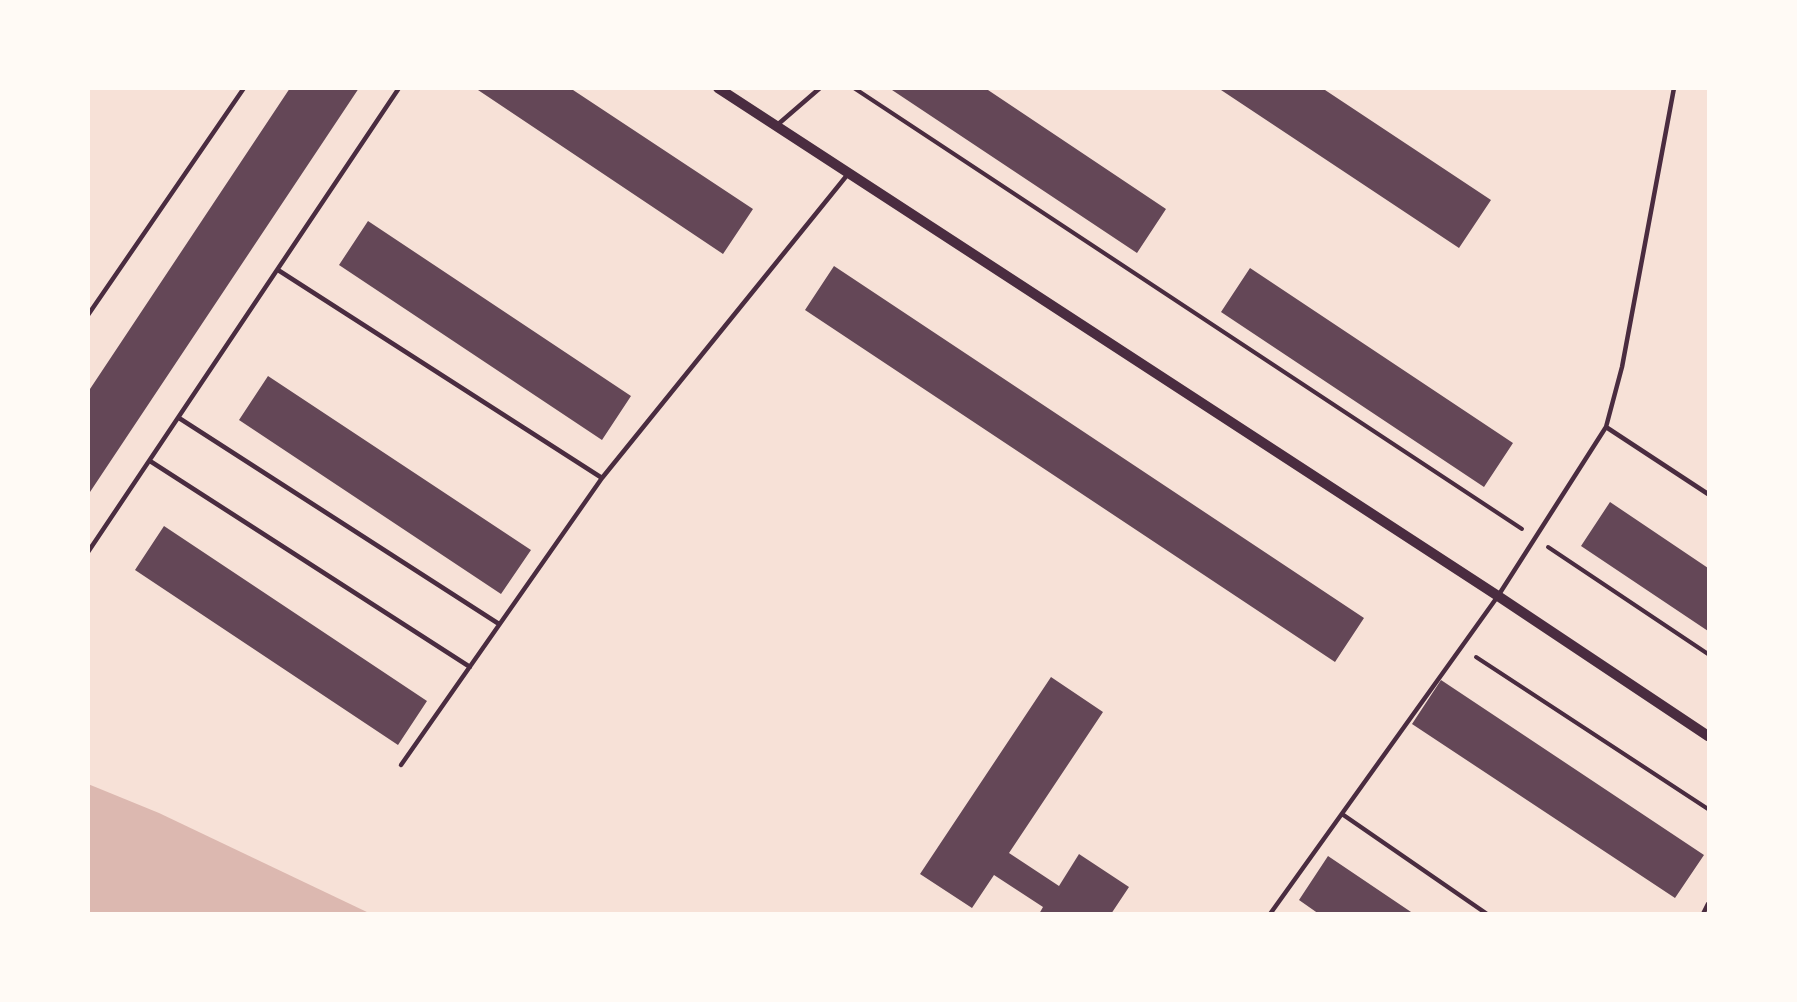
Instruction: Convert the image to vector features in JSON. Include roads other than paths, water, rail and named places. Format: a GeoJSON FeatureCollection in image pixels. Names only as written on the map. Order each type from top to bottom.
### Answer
{"type":"FeatureCollection","features":[{"type":"Feature","properties":{"kind":"street"},"geometry":{"type":"LineString","coordinates":[[718,88],[1498,596],[1708,736]]}},
{"type":"Feature","properties":{"kind":"lane"},"geometry":{"type":"LineString","coordinates":[[88,315],[244,88]]}},
{"type":"Feature","properties":{"kind":"lane"},"geometry":{"type":"LineString","coordinates":[[88,552],[399,88]]}},
{"type":"Feature","properties":{"kind":"lane"},"geometry":{"type":"LineString","coordinates":[[776,126],[820,88]]}},
{"type":"Feature","properties":{"kind":"lane"},"geometry":{"type":"LineString","coordinates":[[1270,914],[1498,596],[1606,427],[1622,367],[1674,88]]}},
{"type":"Feature","properties":{"kind":"lane"},"geometry":{"type":"LineString","coordinates":[[402,765],[602,478],[848,174]]}},
{"type":"Feature","properties":{"kind":"lane"},"geometry":{"type":"LineString","coordinates":[[278,270],[602,478]]}},
{"type":"Feature","properties":{"kind":"lane"},"geometry":{"type":"LineString","coordinates":[[179,418],[499,624]]}},
{"type":"Feature","properties":{"kind":"lane"},"geometry":{"type":"LineString","coordinates":[[1606,427],[1708,494]]}},
{"type":"Feature","properties":{"kind":"lane"},"geometry":{"type":"LineString","coordinates":[[150,461],[470,667]]}},
{"type":"Feature","properties":{"kind":"lane"},"geometry":{"type":"LineString","coordinates":[[1342,814],[1487,914]]}},
{"type":"Feature","properties":{"kind":"lane"},"geometry":{"type":"LineString","coordinates":[[1703,914],[1708,904]]}}]}
